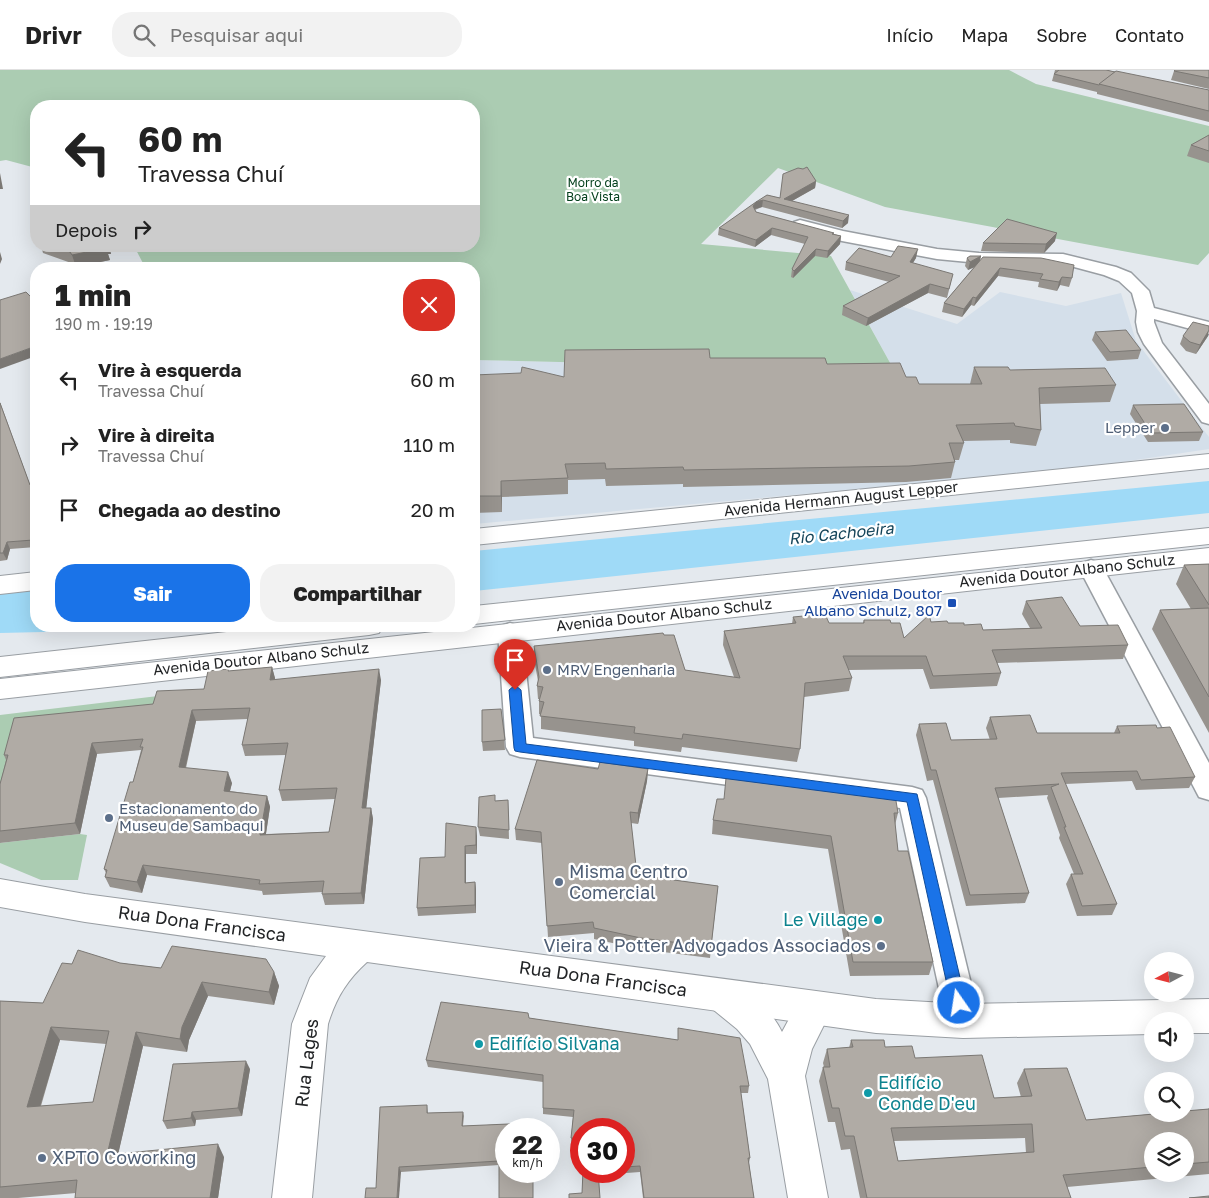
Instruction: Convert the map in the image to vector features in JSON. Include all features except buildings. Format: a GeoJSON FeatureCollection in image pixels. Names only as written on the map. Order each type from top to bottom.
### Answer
{"type":"FeatureCollection","features":[{"type":"Feature","properties":{"kind":"main road","name":"Avenida Hermann August Lepper"},"geometry":{"type":"LineString","coordinates":[[480,536],[1209,461]]}},
{"type":"Feature","properties":{"kind":"main road","name":"Avenida Doutor Albano Schulz"},"geometry":{"type":"LineString","coordinates":[[480,614],[1209,536]]}},
{"type":"Feature","properties":{"kind":"main road","name":"Avenida Doutor Albano Schulz"},"geometry":{"type":"LineString","coordinates":[[0,689],[1209,556]]}},
{"type":"Feature","properties":{"kind":"main road"},"geometry":{"type":"LineString","coordinates":[[0,585],[30,582]]}},
{"type":"Feature","properties":{"kind":"main road","name":"Avenida Doutor Albano Schulz"},"geometry":{"type":"LineString","coordinates":[[0,667],[315,632]]}},
{"type":"Feature","properties":{"kind":"main road","name":"Rua Dona Francisca"},"geometry":{"type":"LineString","coordinates":[[0,893],[40,901],[723,996],[922,1020],[963,1021],[1209,1016]]}},
{"type":"Feature","properties":{"kind":"main road","name":"Rua Lages"},"geometry":{"type":"LineString","coordinates":[[292,1198],[310,1024],[315,1004],[337,966],[361,946]]}},
{"type":"Feature","properties":{"kind":"main road"},"geometry":{"type":"LineString","coordinates":[[723,996],[750,1017],[763,1032],[786,1076],[808,1198]]}},
{"type":"Feature","properties":{"kind":"main road"},"geometry":{"type":"LineString","coordinates":[[786,1076],[795,1045],[814,1008]]}},
{"type":"Feature","properties":{"kind":"street"},"geometry":{"type":"LineString","coordinates":[[788,222],[842,236],[938,254],[986,258],[1063,259],[1087,263],[1110,271],[1134,284],[1140,291],[1146,311],[1145,322],[1152,344],[1209,418]]}},
{"type":"Feature","properties":{"kind":"street"},"geometry":{"type":"LineString","coordinates":[[1146,311],[1209,328]]}},
{"type":"Feature","properties":{"kind":"street"},"geometry":{"type":"LineString","coordinates":[[1091,568],[1209,789]]}},
{"type":"Feature","properties":{"kind":"street"},"geometry":{"type":"LineString","coordinates":[[510,632],[520,748],[912,798],[963,1021]]}},
{"type":"Feature","properties":{"kind":"shaded area","name":"Lepper"},"geometry":{"type":"Polygon","coordinates":[[[850,290],[957,324],[1000,292],[1066,306],[1121,293],[1136,341],[1209,437],[1209,449],[1069,470],[480,523],[480,360],[894,370],[850,290]]]}},
{"type":"Feature","properties":{"kind":"green space","name":"Morro da Boa Vista"},"geometry":{"type":"Polygon","coordinates":[[[0,70],[1009,70],[1036,84],[1209,126],[1209,253],[1198,265],[885,207],[778,168],[701,244],[831,256],[894,370],[480,360],[480,262],[142,262],[137,252],[480,252],[480,100],[30,100],[30,166],[6,160],[0,161],[0,70]]]}},
{"type":"Feature","properties":{"kind":"green space"},"geometry":{"type":"Polygon","coordinates":[[[158,696],[154,715],[0,818],[0,715],[158,696]]]}},
{"type":"Feature","properties":{"kind":"green space"},"geometry":{"type":"Polygon","coordinates":[[[80,834],[87,835],[78,880],[41,880],[0,863],[0,843],[80,834]]]}},
{"type":"Feature","properties":{"kind":"water","name":"Rio Cachoeira"},"geometry":{"type":"Polygon","coordinates":[[[1209,481],[1209,513],[480,590],[480,550],[1209,481]]]}},
{"type":"Feature","properties":{"kind":"water"},"geometry":{"type":"Polygon","coordinates":[[[30,590],[30,632],[43,632],[0,633],[0,593],[30,590]]]}},
{"type":"Feature","properties":{"kind":"place","name":"Lepper"},"geometry":{"type":"Point","coordinates":[1165,428]}},
{"type":"Feature","properties":{"kind":"place","name":"Avenida Doutor Albano Schulz, 807"},"geometry":{"type":"Point","coordinates":[952,603]}},
{"type":"Feature","properties":{"kind":"place","name":"MRV Engenharia"},"geometry":{"type":"Point","coordinates":[547,670]}},
{"type":"Feature","properties":{"kind":"place","name":"Estacionamento do Museu de Sambaqui"},"geometry":{"type":"Point","coordinates":[109,818]}},
{"type":"Feature","properties":{"kind":"place","name":"Misma Centro Comercial"},"geometry":{"type":"Point","coordinates":[559,882]}},
{"type":"Feature","properties":{"kind":"place","name":"Le Village"},"geometry":{"type":"Point","coordinates":[878,920]}},
{"type":"Feature","properties":{"kind":"place","name":"Vieira & Potter Advogados Associados"},"geometry":{"type":"Point","coordinates":[881,946]}},
{"type":"Feature","properties":{"kind":"place","name":"Edifício Silvana"},"geometry":{"type":"Point","coordinates":[479,1044]}},
{"type":"Feature","properties":{"kind":"place","name":"Edifício Conde D'eu"},"geometry":{"type":"Point","coordinates":[868,1093]}},
{"type":"Feature","properties":{"kind":"place","name":"XPTO Coworking"},"geometry":{"type":"Point","coordinates":[42,1158]}},
{"type":"Feature","properties":{"kind":"route"},"geometry":{"type":"LineString","coordinates":[[515,690],[520,748],[912,798],[959,1003]]}}]}
